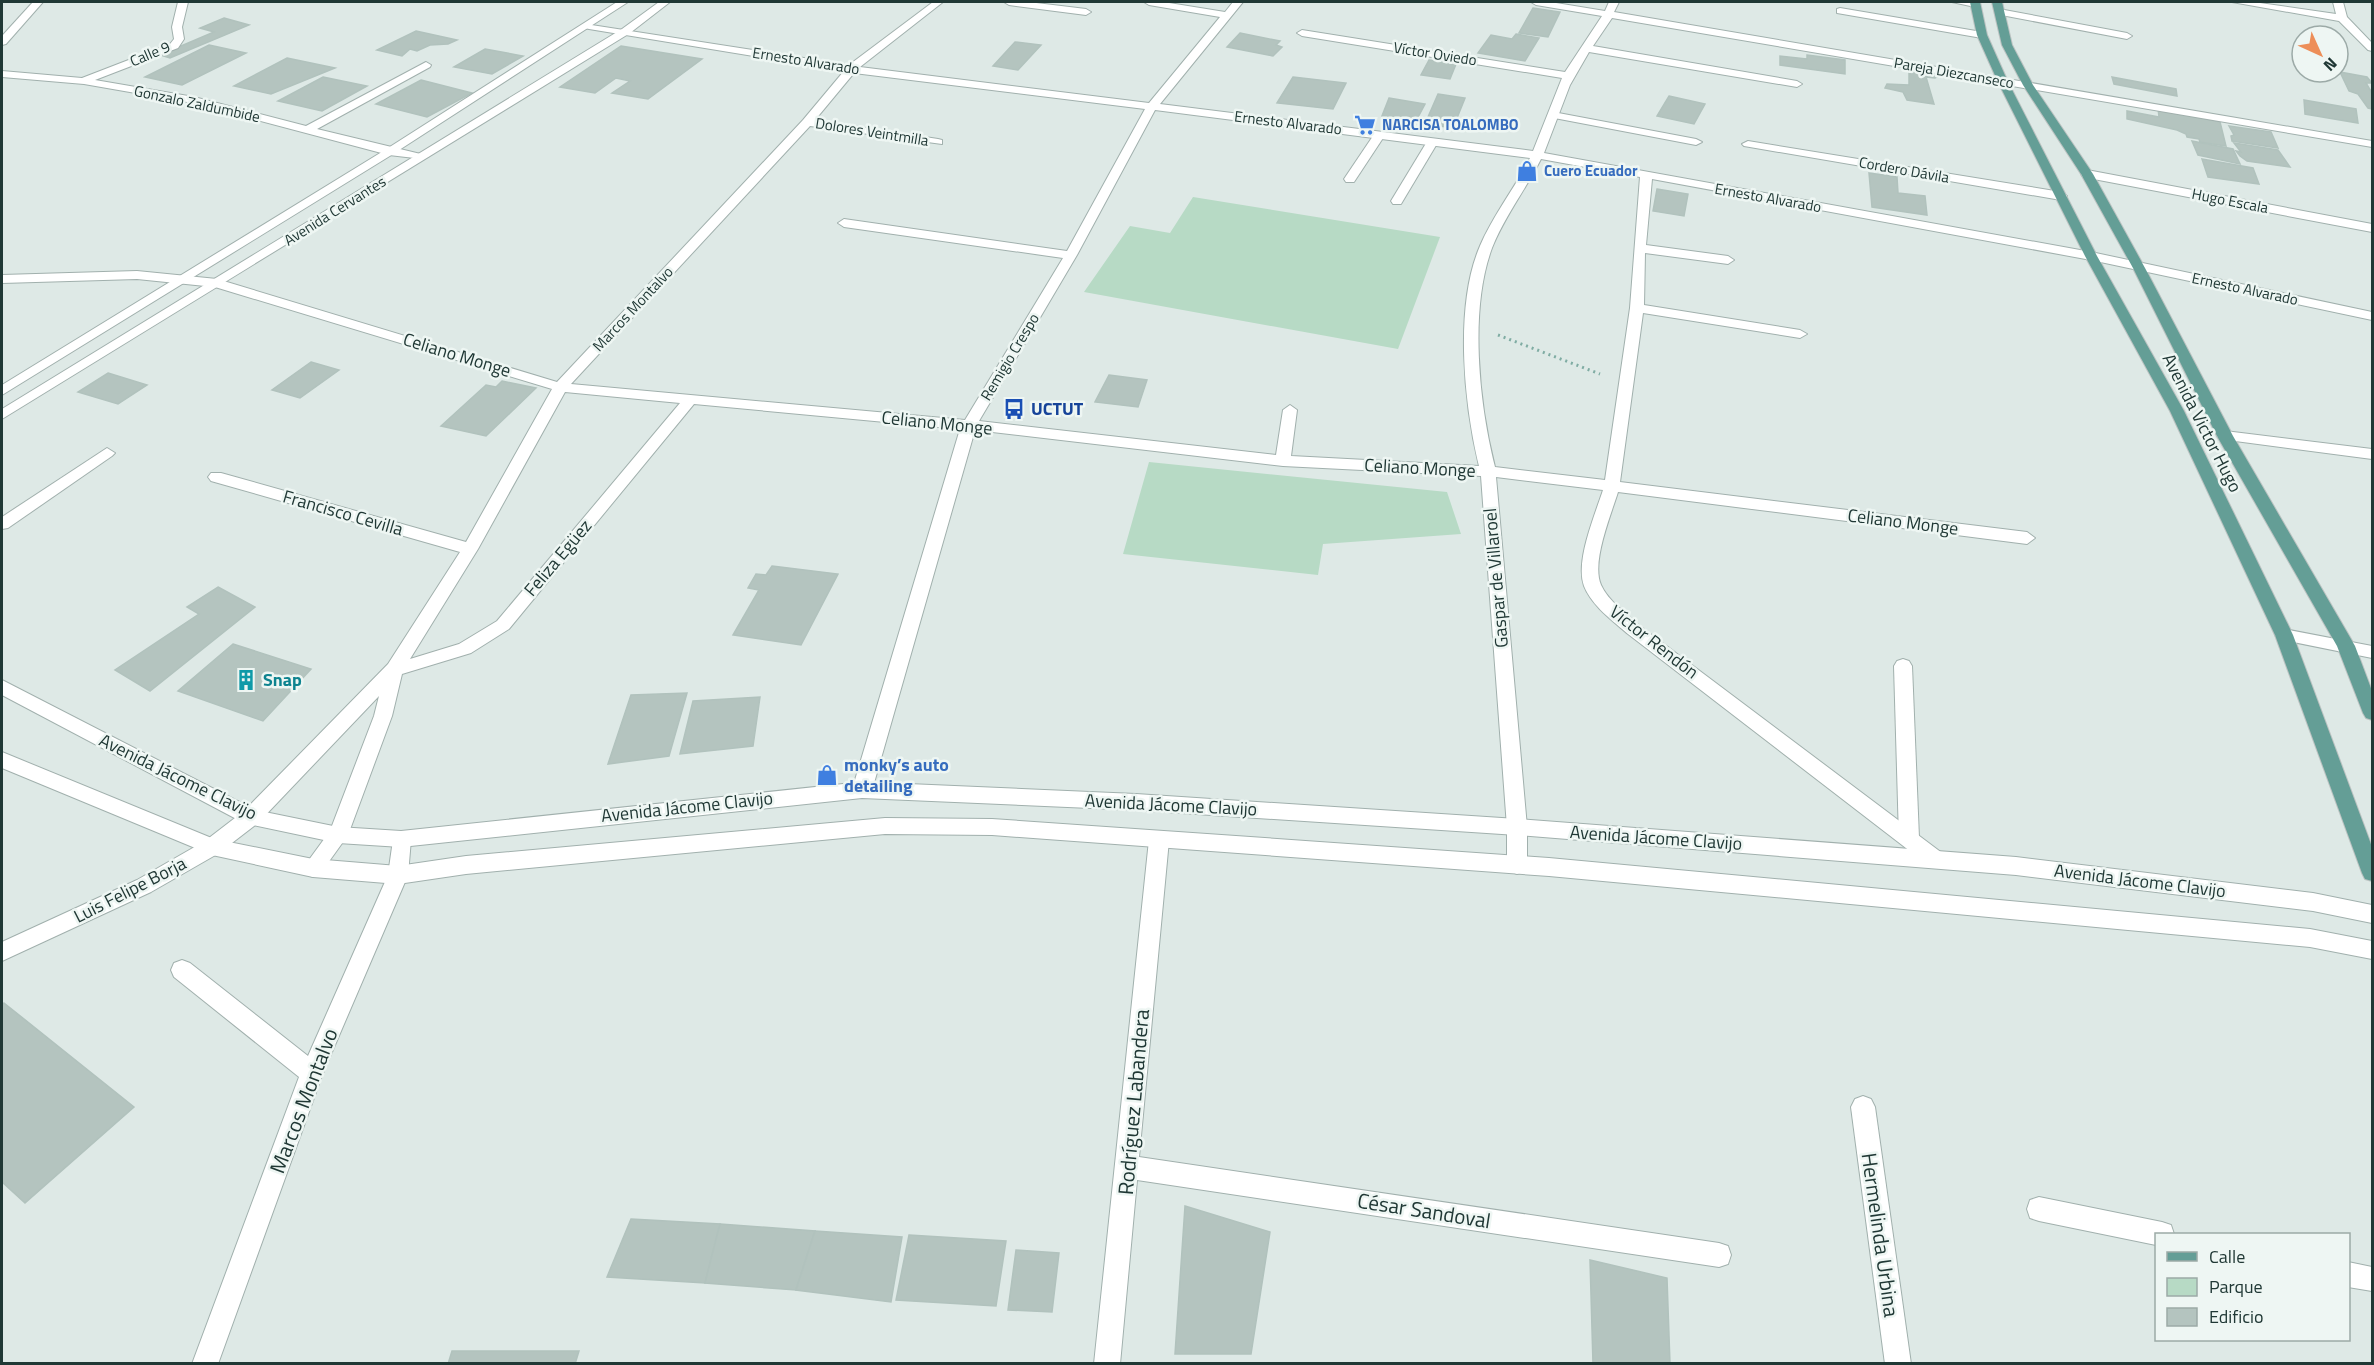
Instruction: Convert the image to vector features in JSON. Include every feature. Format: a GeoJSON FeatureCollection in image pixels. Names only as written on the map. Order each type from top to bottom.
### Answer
{"type":"FeatureCollection","features":[{"type":"Feature","properties":{"kind":"main road","name":"Avenida Victor Hugo"},"geometry":{"type":"LineString","coordinates":[[1975,3],[1982,35],[2003,82],[2091,256],[2177,411],[2284,635],[2373,873]]}},
{"type":"Feature","properties":{"kind":"main road","name":"Avenida Victor Hugo"},"geometry":{"type":"LineString","coordinates":[[1998,7],[2007,45],[2028,85],[2087,174],[2139,268],[2225,436],[2346,646],[2373,713]]}},
{"type":"Feature","properties":{"kind":"street"},"geometry":{"type":"LineString","coordinates":[[2,42],[38,2]]}},
{"type":"Feature","properties":{"kind":"street","name":"Calle 9"},"geometry":{"type":"LineString","coordinates":[[84,81],[174,46],[179,39],[177,27],[183,2]]}},
{"type":"Feature","properties":{"kind":"street","name":"Avenida Cervantes"},"geometry":{"type":"LineString","coordinates":[[2,391],[389,152],[589,26],[623,2]]}},
{"type":"Feature","properties":{"kind":"street","name":"Avenida Cervantes"},"geometry":{"type":"LineString","coordinates":[[2,415],[626,31],[665,2]]}},
{"type":"Feature","properties":{"kind":"street","name":"Marcos Montalvo"},"geometry":{"type":"LineString","coordinates":[[251,817],[394,669],[470,549],[560,387],[807,122],[851,69],[938,2]]}},
{"type":"Feature","properties":{"kind":"street"},"geometry":{"type":"LineString","coordinates":[[1009,2],[1086,12]]}},
{"type":"Feature","properties":{"kind":"street"},"geometry":{"type":"LineString","coordinates":[[1149,2],[1225,15]]}},
{"type":"Feature","properties":{"kind":"street","name":"Remigio Crespo"},"geometry":{"type":"LineString","coordinates":[[862,790],[969,425],[1071,255],[1151,108],[1225,15],[1238,2]]}},
{"type":"Feature","properties":{"kind":"street","name":"Pareja Diezcanseco"},"geometry":{"type":"LineString","coordinates":[[1536,2],[1612,8],[2003,82],[2373,144]]}},
{"type":"Feature","properties":{"kind":"street"},"geometry":{"type":"LineString","coordinates":[[1957,2],[1975,3]]}},
{"type":"Feature","properties":{"kind":"street"},"geometry":{"type":"LineString","coordinates":[[2237,2],[2342,18]]}},
{"type":"Feature","properties":{"kind":"street"},"geometry":{"type":"LineString","coordinates":[[2338,2],[2342,18],[2373,48]]}},
{"type":"Feature","properties":{"kind":"street"},"geometry":{"type":"LineString","coordinates":[[1998,7],[2127,36]]}},
{"type":"Feature","properties":{"kind":"street","name":"Gaspar de Villaroel"},"geometry":{"type":"LineString","coordinates":[[1516,865],[1516,827],[1488,471],[1480,443],[1473,324],[1474,294],[1485,249],[1537,155],[1569,76],[1612,8]]}},
{"type":"Feature","properties":{"kind":"street"},"geometry":{"type":"LineString","coordinates":[[1840,11],[1982,35]]}},
{"type":"Feature","properties":{"kind":"street","name":"Ernesto Alvarado"},"geometry":{"type":"LineString","coordinates":[[589,26],[851,69],[1537,155],[2091,256],[2373,316]]}},
{"type":"Feature","properties":{"kind":"street","name":"Víctor Oviedo"},"geometry":{"type":"LineString","coordinates":[[1302,33],[1569,76]]}},
{"type":"Feature","properties":{"kind":"street"},"geometry":{"type":"LineString","coordinates":[[1587,48],[1797,84]]}},
{"type":"Feature","properties":{"kind":"street"},"geometry":{"type":"LineString","coordinates":[[309,129],[426,65]]}},
{"type":"Feature","properties":{"kind":"street","name":"Gonzalo Zaldumbide"},"geometry":{"type":"LineString","coordinates":[[2,74],[84,81],[194,100],[389,152],[423,156]]}},
{"type":"Feature","properties":{"kind":"street"},"geometry":{"type":"LineString","coordinates":[[1553,115],[1696,142]]}},
{"type":"Feature","properties":{"kind":"street","name":"Dolores Veintmilla"},"geometry":{"type":"LineString","coordinates":[[807,122],[938,142]]}},
{"type":"Feature","properties":{"kind":"street"},"geometry":{"type":"LineString","coordinates":[[1350,179],[1379,135]]}},
{"type":"Feature","properties":{"kind":"street"},"geometry":{"type":"LineString","coordinates":[[1397,201],[1432,142]]}},
{"type":"Feature","properties":{"kind":"street","name":"Cordero Dávila"},"geometry":{"type":"LineString","coordinates":[[1748,144],[2061,196]]}},
{"type":"Feature","properties":{"kind":"street","name":"Hugo Escala"},"geometry":{"type":"LineString","coordinates":[[2087,174],[2373,228]]}},
{"type":"Feature","properties":{"kind":"street","name":"Víctor Rendón"},"geometry":{"type":"LineString","coordinates":[[1646,176],[1639,248],[1637,309],[1612,485],[1590,561],[1592,585],[1607,606],[1935,859]]}},
{"type":"Feature","properties":{"kind":"street"},"geometry":{"type":"LineString","coordinates":[[844,223],[1071,255]]}},
{"type":"Feature","properties":{"kind":"street"},"geometry":{"type":"LineString","coordinates":[[1639,248],[1728,260]]}},
{"type":"Feature","properties":{"kind":"street","name":"Celiano Monge"},"geometry":{"type":"LineString","coordinates":[[2,279],[185,276],[217,283],[560,387],[969,425],[1283,461],[1488,471],[2027,538]]}},
{"type":"Feature","properties":{"kind":"street"},"geometry":{"type":"LineString","coordinates":[[1637,309],[1800,334]]}},
{"type":"Feature","properties":{"kind":"street","name":"Feliza Egüez"},"geometry":{"type":"LineString","coordinates":[[394,669],[463,651],[490,636],[502,625],[690,400]]}},
{"type":"Feature","properties":{"kind":"street"},"geometry":{"type":"LineString","coordinates":[[1283,461],[1290,410]]}},
{"type":"Feature","properties":{"kind":"street"},"geometry":{"type":"LineString","coordinates":[[2225,436],[2373,454]]}},
{"type":"Feature","properties":{"kind":"street"},"geometry":{"type":"LineString","coordinates":[[2,524],[107,453]]}},
{"type":"Feature","properties":{"kind":"street","name":"Francisco Cevilla"},"geometry":{"type":"LineString","coordinates":[[216,477],[470,549]]}},
{"type":"Feature","properties":{"kind":"street"},"geometry":{"type":"LineString","coordinates":[[2284,635],[2373,652]]}},
{"type":"Feature","properties":{"kind":"street"},"geometry":{"type":"LineString","coordinates":[[1903,666],[1909,838]]}},
{"type":"Feature","properties":{"kind":"street","name":"Marcos Montalvo"},"geometry":{"type":"LineString","coordinates":[[313,868],[338,835],[383,716],[394,669]]}},
{"type":"Feature","properties":{"kind":"street","name":"Avenida Jácome Clavijo"},"geometry":{"type":"LineString","coordinates":[[2,687],[251,817],[338,835],[401,839],[862,790],[1136,802],[1516,827],[1935,859],[2016,866],[2313,902],[2373,914]]}},
{"type":"Feature","properties":{"kind":"street","name":"Avenida Jácome Clavijo"},"geometry":{"type":"LineString","coordinates":[[2,759],[29,773],[212,848],[313,868],[398,874],[466,865],[885,826],[992,827],[1516,865],[2310,938],[2373,950]]}},
{"type":"Feature","properties":{"kind":"street","name":"Luis Felipe Borja"},"geometry":{"type":"LineString","coordinates":[[2,952],[144,886],[212,848],[251,817]]}},
{"type":"Feature","properties":{"kind":"street","name":"Marcos Montalvo"},"geometry":{"type":"LineString","coordinates":[[205,1364],[312,1073],[398,874],[401,839]]}},
{"type":"Feature","properties":{"kind":"street","name":"Rodríguez Labandera"},"geometry":{"type":"LineString","coordinates":[[1107,1364],[1159,840]]}},
{"type":"Feature","properties":{"kind":"street"},"geometry":{"type":"LineString","coordinates":[[182,970],[312,1073]]}},
{"type":"Feature","properties":{"kind":"street","name":"Hermelinda Urbina"},"geometry":{"type":"LineString","coordinates":[[1863,1107],[1898,1364]]}},
{"type":"Feature","properties":{"kind":"street","name":"César Sandoval"},"geometry":{"type":"LineString","coordinates":[[1128,1167],[1719,1256]]}},
{"type":"Feature","properties":{"kind":"street"},"geometry":{"type":"LineString","coordinates":[[2039,1209],[2157,1233]]}},
{"type":"Feature","properties":{"kind":"street"},"geometry":{"type":"LineString","coordinates":[[2350,1274],[2373,1279]]}},
{"type":"Feature","properties":{"kind":"path"},"geometry":{"type":"LineString","coordinates":[[1473,324],[1626,384]]}},
{"type":"Feature","properties":{"kind":"green space"},"geometry":{"type":"Polygon","coordinates":[[[1193,197],[1440,237],[1398,349],[1084,292],[1130,226],[1170,233],[1193,197]]]}},
{"type":"Feature","properties":{"kind":"green space"},"geometry":{"type":"Polygon","coordinates":[[[1149,462],[1447,492],[1461,534],[1323,544],[1318,575],[1123,554],[1149,462]]]}},
{"type":"Feature","properties":{"kind":"building"},"geometry":{"type":"Polygon","coordinates":[[[1533,8],[1560,12],[1548,37],[1519,33],[1533,8]]]}},
{"type":"Feature","properties":{"kind":"building"},"geometry":{"type":"Polygon","coordinates":[[[224,18],[249,25],[170,58],[160,55],[214,32],[200,28],[224,18]]]}},
{"type":"Feature","properties":{"kind":"building"},"geometry":{"type":"Polygon","coordinates":[[[416,31],[457,40],[448,44],[430,45],[417,51],[410,49],[402,56],[377,50],[416,31]]]}},
{"type":"Feature","properties":{"kind":"building"},"geometry":{"type":"Polygon","coordinates":[[[1240,33],[1280,41],[1276,45],[1282,47],[1273,56],[1227,47],[1240,33]]]}},
{"type":"Feature","properties":{"kind":"building"},"geometry":{"type":"Polygon","coordinates":[[[1516,34],[1539,38],[1525,61],[1478,53],[1491,35],[1512,39],[1516,34]]]}},
{"type":"Feature","properties":{"kind":"building"},"geometry":{"type":"Polygon","coordinates":[[[1015,42],[1041,45],[1018,70],[993,66],[1015,42]]]}},
{"type":"Feature","properties":{"kind":"building"},"geometry":{"type":"Polygon","coordinates":[[[209,45],[246,53],[182,85],[145,77],[209,45]]]}},
{"type":"Feature","properties":{"kind":"building"},"geometry":{"type":"Polygon","coordinates":[[[621,46],[702,59],[648,99],[612,93],[630,81],[616,78],[595,93],[560,87],[621,46]]]}},
{"type":"Feature","properties":{"kind":"building"},"geometry":{"type":"Polygon","coordinates":[[[485,49],[523,56],[492,74],[454,67],[485,49]]]}},
{"type":"Feature","properties":{"kind":"building"},"geometry":{"type":"Polygon","coordinates":[[[1807,55],[1845,60],[1845,74],[1780,65],[1780,56],[1807,59],[1807,55]]]}},
{"type":"Feature","properties":{"kind":"building"},"geometry":{"type":"Polygon","coordinates":[[[287,58],[335,68],[271,94],[234,86],[287,58]]]}},
{"type":"Feature","properties":{"kind":"building"},"geometry":{"type":"Polygon","coordinates":[[[1429,60],[1456,64],[1450,79],[1421,75],[1429,60]]]}},
{"type":"Feature","properties":{"kind":"building"},"geometry":{"type":"Polygon","coordinates":[[[1909,70],[1939,76],[1926,77],[1934,104],[1907,100],[1903,92],[1885,88],[1887,84],[1909,85],[1909,70]]]}},
{"type":"Feature","properties":{"kind":"building"},"geometry":{"type":"Polygon","coordinates":[[[2350,74],[2367,77],[2372,83],[2366,83],[2372,93],[2372,109],[2368,108],[2358,94],[2349,91],[2346,84],[2350,84],[2350,74]]]}},
{"type":"Feature","properties":{"kind":"building"},"geometry":{"type":"Polygon","coordinates":[[[323,77],[367,86],[322,111],[278,101],[323,77]]]}},
{"type":"Feature","properties":{"kind":"building"},"geometry":{"type":"Polygon","coordinates":[[[1293,77],[1346,83],[1333,109],[1277,103],[1293,77]]]}},
{"type":"Feature","properties":{"kind":"building"},"geometry":{"type":"Polygon","coordinates":[[[2112,77],[2176,89],[2177,96],[2114,84],[2112,77]]]}},
{"type":"Feature","properties":{"kind":"building"},"geometry":{"type":"Polygon","coordinates":[[[421,80],[472,93],[427,117],[376,104],[421,80]]]}},
{"type":"Feature","properties":{"kind":"building"},"geometry":{"type":"Polygon","coordinates":[[[1438,94],[1465,98],[1453,128],[1425,124],[1438,94]]]}},
{"type":"Feature","properties":{"kind":"building"},"geometry":{"type":"Polygon","coordinates":[[[1669,96],[1705,104],[1694,124],[1657,116],[1669,96]]]}},
{"type":"Feature","properties":{"kind":"building"},"geometry":{"type":"Polygon","coordinates":[[[1389,98],[1425,104],[1416,121],[1382,116],[1389,98]]]}},
{"type":"Feature","properties":{"kind":"building"},"geometry":{"type":"Polygon","coordinates":[[[2304,100],[2356,109],[2358,123],[2305,114],[2304,100]]]}},
{"type":"Feature","properties":{"kind":"building"},"geometry":{"type":"Polygon","coordinates":[[[2158,108],[2220,122],[2226,146],[2200,142],[2199,139],[2187,137],[2186,134],[2177,130],[2127,119],[2127,111],[2159,117],[2158,108]]]}},
{"type":"Feature","properties":{"kind":"building"},"geometry":{"type":"Polygon","coordinates":[[[2229,126],[2271,132],[2278,148],[2232,141],[2231,136],[2234,135],[2229,126]]]}},
{"type":"Feature","properties":{"kind":"building"},"geometry":{"type":"Polygon","coordinates":[[[2192,141],[2233,149],[2240,164],[2198,155],[2192,141]]]}},
{"type":"Feature","properties":{"kind":"building"},"geometry":{"type":"Polygon","coordinates":[[[2234,143],[2278,150],[2290,167],[2247,161],[2236,151],[2241,152],[2234,143]]]}},
{"type":"Feature","properties":{"kind":"building"},"geometry":{"type":"Polygon","coordinates":[[[2202,159],[2253,168],[2259,184],[2208,177],[2202,159]]]}},
{"type":"Feature","properties":{"kind":"building"},"geometry":{"type":"Polygon","coordinates":[[[1869,173],[1897,177],[1898,193],[1925,196],[1927,215],[1872,207],[1869,173]]]}},
{"type":"Feature","properties":{"kind":"building"},"geometry":{"type":"Polygon","coordinates":[[[1657,189],[1688,194],[1684,216],[1653,211],[1657,189]]]}},
{"type":"Feature","properties":{"kind":"building"},"geometry":{"type":"Polygon","coordinates":[[[311,362],[339,370],[300,398],[272,390],[311,362]]]}},
{"type":"Feature","properties":{"kind":"building"},"geometry":{"type":"Polygon","coordinates":[[[108,373],[147,385],[118,404],[78,392],[108,373]]]}},
{"type":"Feature","properties":{"kind":"building"},"geometry":{"type":"Polygon","coordinates":[[[1109,375],[1147,380],[1138,407],[1095,402],[1109,375]]]}},
{"type":"Feature","properties":{"kind":"building"},"geometry":{"type":"Polygon","coordinates":[[[502,381],[536,388],[486,436],[441,426],[486,385],[496,387],[502,381]]]}},
{"type":"Feature","properties":{"kind":"building"},"geometry":{"type":"Polygon","coordinates":[[[772,566],[838,574],[801,645],[733,635],[759,590],[748,588],[756,574],[766,575],[772,566]]]}},
{"type":"Feature","properties":{"kind":"building"},"geometry":{"type":"Polygon","coordinates":[[[218,587],[255,607],[150,691],[115,670],[199,614],[187,607],[218,587]]]}},
{"type":"Feature","properties":{"kind":"building","name":"Snap"},"geometry":{"type":"Polygon","coordinates":[[[233,644],[311,669],[263,721],[178,691],[233,644]]]}},
{"type":"Feature","properties":{"kind":"building"},"geometry":{"type":"Polygon","coordinates":[[[687,693],[669,756],[608,764],[631,695],[687,693]]]}},
{"type":"Feature","properties":{"kind":"building"},"geometry":{"type":"Polygon","coordinates":[[[760,697],[753,746],[680,754],[693,701],[760,697]]]}},
{"type":"Feature","properties":{"kind":"building"},"geometry":{"type":"Polygon","coordinates":[[[4,1003],[134,1107],[25,1203],[2,1182],[2,1005],[4,1003]]]}},
{"type":"Feature","properties":{"kind":"building"},"geometry":{"type":"Polygon","coordinates":[[[1185,1206],[1270,1232],[1251,1354],[1175,1354],[1185,1206]]]}},
{"type":"Feature","properties":{"kind":"building"},"geometry":{"type":"Polygon","coordinates":[[[631,1219],[720,1224],[705,1283],[607,1277],[631,1219]]]}},
{"type":"Feature","properties":{"kind":"building"},"geometry":{"type":"Polygon","coordinates":[[[720,1224],[815,1231],[796,1290],[705,1283],[720,1224]]]}},
{"type":"Feature","properties":{"kind":"building"},"geometry":{"type":"Polygon","coordinates":[[[815,1231],[902,1237],[891,1302],[796,1290],[815,1231]]]}},
{"type":"Feature","properties":{"kind":"building"},"geometry":{"type":"Polygon","coordinates":[[[909,1235],[1006,1241],[996,1306],[896,1300],[909,1235]]]}},
{"type":"Feature","properties":{"kind":"building"},"geometry":{"type":"Polygon","coordinates":[[[1016,1250],[1059,1253],[1052,1312],[1008,1310],[1016,1250]]]}},
{"type":"Feature","properties":{"kind":"building"},"geometry":{"type":"Polygon","coordinates":[[[1590,1260],[1667,1278],[1670,1364],[1593,1364],[1590,1260]]]}},
{"type":"Feature","properties":{"kind":"building"},"geometry":{"type":"Polygon","coordinates":[[[452,1351],[579,1351],[575,1364],[448,1364],[452,1351]]]}},
{"type":"Feature","properties":{"kind":"place","name":"NARCISA TOALOMBO"},"geometry":{"type":"Point","coordinates":[1365,125]}},
{"type":"Feature","properties":{"kind":"place","name":"Cuero Ecuador"},"geometry":{"type":"Point","coordinates":[1527,171]}},
{"type":"Feature","properties":{"kind":"place","name":"UCTUT"},"geometry":{"type":"Point","coordinates":[1014,409]}},
{"type":"Feature","properties":{"kind":"place","name":"Snap"},"geometry":{"type":"Point","coordinates":[246,680]}},
{"type":"Feature","properties":{"kind":"place","name":"monky’s auto detailing"},"geometry":{"type":"Point","coordinates":[827,775]}}]}
